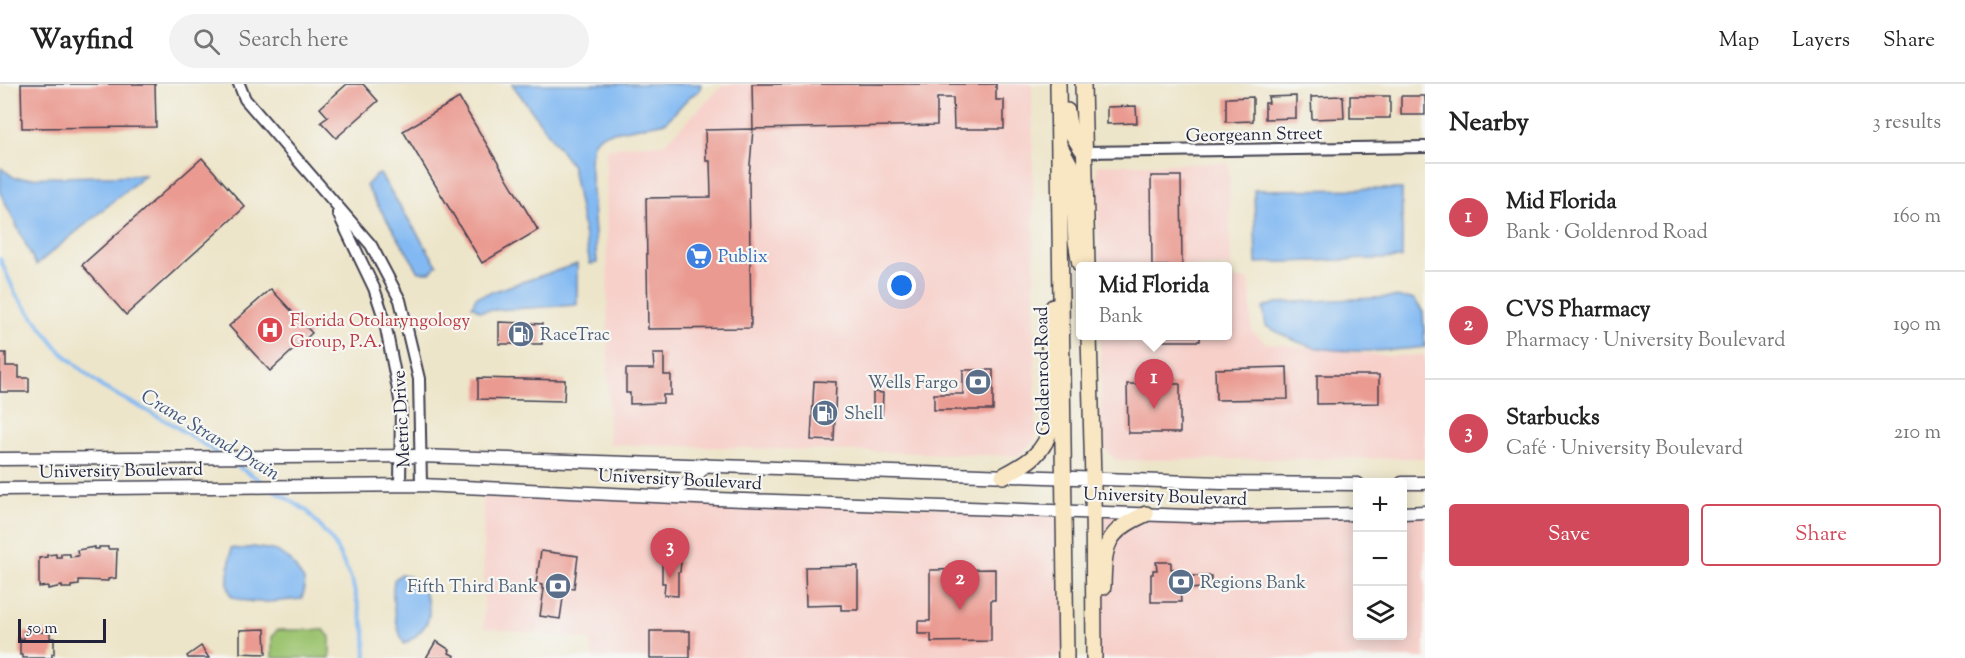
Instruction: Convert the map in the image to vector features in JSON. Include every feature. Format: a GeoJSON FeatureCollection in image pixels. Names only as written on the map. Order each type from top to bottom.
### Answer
{"type":"FeatureCollection","features":[{"type":"Feature","properties":{"kind":"main road","name":"Goldenrod Road"},"geometry":{"type":"LineString","coordinates":[[1058,84],[1066,658]]}},
{"type":"Feature","properties":{"kind":"main road"},"geometry":{"type":"LineString","coordinates":[[1067,84],[1068,125],[1073,137],[1084,152]]}},
{"type":"Feature","properties":{"kind":"main road"},"geometry":{"type":"LineString","coordinates":[[1083,84],[1087,262]]}},
{"type":"Feature","properties":{"kind":"main road"},"geometry":{"type":"LineString","coordinates":[[1059,145],[1072,168],[1076,242],[1080,262]]}},
{"type":"Feature","properties":{"kind":"main road"},"geometry":{"type":"LineString","coordinates":[[1003,476],[1027,463],[1040,452],[1049,436],[1051,426],[1049,342],[1060,242]]}},
{"type":"Feature","properties":{"kind":"main road"},"geometry":{"type":"LineString","coordinates":[[1089,340],[1094,658]]}},
{"type":"Feature","properties":{"kind":"main road"},"geometry":{"type":"LineString","coordinates":[[1094,658],[1102,624],[1105,549],[1110,540],[1129,522],[1146,514]]}},
{"type":"Feature","properties":{"kind":"street","name":"Metric Drive"},"geometry":{"type":"LineString","coordinates":[[239,84],[245,99],[371,245],[400,300],[419,379],[421,484]]}},
{"type":"Feature","properties":{"kind":"street","name":"Georgeann Street"},"geometry":{"type":"LineString","coordinates":[[1084,152],[1425,147]]}},
{"type":"Feature","properties":{"kind":"street","name":"Metric Drive"},"geometry":{"type":"LineString","coordinates":[[330,196],[370,277],[381,308],[401,405],[400,484]]}},
{"type":"Feature","properties":{"kind":"street"},"geometry":{"type":"LineString","coordinates":[[381,308],[400,300]]}},
{"type":"Feature","properties":{"kind":"street","name":"University Boulevard"},"geometry":{"type":"LineString","coordinates":[[0,459],[420,456],[1221,483],[1353,484]]}},
{"type":"Feature","properties":{"kind":"street"},"geometry":{"type":"LineString","coordinates":[[660,496],[684,486],[699,475],[705,465]]}},
{"type":"Feature","properties":{"kind":"street"},"geometry":{"type":"LineString","coordinates":[[1407,483],[1425,483]]}},
{"type":"Feature","properties":{"kind":"street","name":"University Boulevard"},"geometry":{"type":"LineString","coordinates":[[0,489],[421,484],[660,496],[1263,518],[1353,514]]}},
{"type":"Feature","properties":{"kind":"street"},"geometry":{"type":"LineString","coordinates":[[1407,513],[1425,512]]}},
{"type":"Feature","properties":{"kind":"shaded area"},"geometry":{"type":"Polygon","coordinates":[[[724,84],[1032,84],[1036,440],[1018,456],[609,444],[606,150],[621,146],[664,144],[724,84]]]}},
{"type":"Feature","properties":{"kind":"shaded area"},"geometry":{"type":"Polygon","coordinates":[[[1229,163],[1231,262],[1099,262],[1097,165],[1229,163]]]}},
{"type":"Feature","properties":{"kind":"shaded area"},"geometry":{"type":"Polygon","coordinates":[[[1232,279],[1249,279],[1252,331],[1266,343],[1389,356],[1425,355],[1425,458],[1116,460],[1102,446],[1100,340],[1232,340],[1232,279]]]}},
{"type":"Feature","properties":{"kind":"shaded area"},"geometry":{"type":"Polygon","coordinates":[[[483,491],[1063,512],[1066,658],[592,658],[591,640],[484,628],[483,491]]]}},
{"type":"Feature","properties":{"kind":"shaded area"},"geometry":{"type":"Polygon","coordinates":[[[1407,511],[1425,511],[1425,658],[1097,658],[1094,513],[1353,512],[1353,640],[1407,640],[1407,511]]]}},
{"type":"Feature","properties":{"kind":"green space"},"geometry":{"type":"Polygon","coordinates":[[[277,630],[324,630],[330,637],[330,658],[272,658],[272,637],[277,630]]]}},
{"type":"Feature","properties":{"kind":"water"},"geometry":{"type":"Polygon","coordinates":[[[512,84],[701,84],[699,91],[689,97],[666,122],[603,134],[593,143],[590,161],[597,263],[590,264],[572,166],[512,84]]]}},
{"type":"Feature","properties":{"kind":"water"},"geometry":{"type":"Polygon","coordinates":[[[1,168],[15,178],[145,175],[36,265],[0,192],[1,168]]]}},
{"type":"Feature","properties":{"kind":"water"},"geometry":{"type":"Polygon","coordinates":[[[380,174],[437,265],[430,272],[419,272],[366,186],[380,174]]]}},
{"type":"Feature","properties":{"kind":"water"},"geometry":{"type":"Polygon","coordinates":[[[1402,189],[1402,258],[1256,263],[1254,190],[1402,189]]]}},
{"type":"Feature","properties":{"kind":"water"},"geometry":{"type":"Polygon","coordinates":[[[577,264],[577,305],[480,311],[472,306],[476,297],[577,264]]]}},
{"type":"Feature","properties":{"kind":"water"},"geometry":{"type":"Polygon","coordinates":[[[1394,297],[1414,299],[1423,312],[1425,347],[1358,351],[1311,347],[1266,326],[1263,308],[1276,303],[1394,297]]]}},
{"type":"Feature","properties":{"kind":"water"},"geometry":{"type":"Polygon","coordinates":[[[254,547],[277,551],[290,560],[304,580],[302,599],[256,602],[231,596],[228,578],[231,548],[254,547]]]}},
{"type":"Feature","properties":{"kind":"water"},"geometry":{"type":"Polygon","coordinates":[[[401,574],[415,580],[420,586],[425,593],[429,609],[429,617],[424,628],[404,644],[393,604],[394,580],[401,574]]]}},
{"type":"Feature","properties":{"kind":"building"},"geometry":{"type":"Polygon","coordinates":[[[21,84],[155,84],[156,127],[22,128],[21,84]]]}},
{"type":"Feature","properties":{"kind":"building"},"geometry":{"type":"Polygon","coordinates":[[[347,84],[363,84],[378,101],[336,138],[321,122],[328,117],[320,108],[347,84]]]}},
{"type":"Feature","properties":{"kind":"building"},"geometry":{"type":"Polygon","coordinates":[[[752,84],[996,84],[996,100],[1004,100],[1004,129],[954,129],[953,98],[937,98],[937,125],[753,129],[752,84]]]}},
{"type":"Feature","properties":{"kind":"building"},"geometry":{"type":"Polygon","coordinates":[[[1296,96],[1296,118],[1265,119],[1265,103],[1269,103],[1268,97],[1296,96]]]}},
{"type":"Feature","properties":{"kind":"building"},"geometry":{"type":"Polygon","coordinates":[[[1343,96],[1344,118],[1312,119],[1311,97],[1343,96]]]}},
{"type":"Feature","properties":{"kind":"building"},"geometry":{"type":"Polygon","coordinates":[[[1350,96],[1390,96],[1390,118],[1350,118],[1350,96]]]}},
{"type":"Feature","properties":{"kind":"building"},"geometry":{"type":"Polygon","coordinates":[[[1401,96],[1425,96],[1425,115],[1401,115],[1401,96]]]}},
{"type":"Feature","properties":{"kind":"building"},"geometry":{"type":"Polygon","coordinates":[[[1253,97],[1253,121],[1226,122],[1226,98],[1253,97]]]}},
{"type":"Feature","properties":{"kind":"building"},"geometry":{"type":"Polygon","coordinates":[[[459,98],[538,230],[482,263],[403,131],[459,98]]]}},
{"type":"Feature","properties":{"kind":"building"},"geometry":{"type":"Polygon","coordinates":[[[1136,106],[1137,123],[1107,124],[1107,107],[1136,106]]]}},
{"type":"Feature","properties":{"kind":"building"},"geometry":{"type":"Polygon","coordinates":[[[753,129],[749,177],[751,328],[648,329],[646,198],[711,197],[710,161],[706,161],[705,130],[753,129]]]}},
{"type":"Feature","properties":{"kind":"building"},"geometry":{"type":"Polygon","coordinates":[[[202,158],[245,207],[126,315],[82,265],[202,158]]]}},
{"type":"Feature","properties":{"kind":"building"},"geometry":{"type":"Polygon","coordinates":[[[1151,176],[1181,176],[1182,262],[1152,262],[1151,176]]]}},
{"type":"Feature","properties":{"kind":"building","name":"Florida Otolaryngology Group, P.A."},"geometry":{"type":"Polygon","coordinates":[[[271,289],[312,333],[270,371],[229,326],[271,289]]]}},
{"type":"Feature","properties":{"kind":"building","name":"RaceTrac"},"geometry":{"type":"Polygon","coordinates":[[[499,322],[542,324],[542,344],[499,344],[499,322]]]}},
{"type":"Feature","properties":{"kind":"building"},"geometry":{"type":"Polygon","coordinates":[[[1158,340],[1200,340],[1200,341],[1158,340]]]}},
{"type":"Feature","properties":{"kind":"building"},"geometry":{"type":"Polygon","coordinates":[[[0,353],[6,353],[6,366],[19,366],[19,378],[29,378],[29,392],[0,392],[0,353]]]}},
{"type":"Feature","properties":{"kind":"building"},"geometry":{"type":"Polygon","coordinates":[[[653,354],[664,354],[664,375],[671,375],[671,395],[663,395],[663,403],[630,404],[630,393],[626,393],[626,369],[654,369],[653,354]]]}},
{"type":"Feature","properties":{"kind":"building"},"geometry":{"type":"Polygon","coordinates":[[[1287,367],[1288,399],[1216,400],[1215,369],[1287,367]]]}},
{"type":"Feature","properties":{"kind":"building","name":"Wells Fargo"},"geometry":{"type":"Polygon","coordinates":[[[963,370],[993,370],[993,410],[934,410],[934,394],[963,394],[963,370]]]}},
{"type":"Feature","properties":{"kind":"building"},"geometry":{"type":"Polygon","coordinates":[[[1317,375],[1379,375],[1379,403],[1317,404],[1317,375]]]}},
{"type":"Feature","properties":{"kind":"building"},"geometry":{"type":"Polygon","coordinates":[[[478,378],[565,380],[564,401],[478,399],[478,378]]]}},
{"type":"Feature","properties":{"kind":"building"},"geometry":{"type":"Polygon","coordinates":[[[814,381],[836,382],[834,441],[811,440],[814,381]]]}},
{"type":"Feature","properties":{"kind":"building"},"geometry":{"type":"Polygon","coordinates":[[[1127,384],[1180,384],[1180,433],[1128,433],[1127,384]]]}},
{"type":"Feature","properties":{"kind":"building"},"geometry":{"type":"Polygon","coordinates":[[[873,392],[883,393],[882,415],[873,414],[873,392]]]}},
{"type":"Feature","properties":{"kind":"building"},"geometry":{"type":"Polygon","coordinates":[[[95,547],[95,549],[108,547],[108,549],[117,549],[116,578],[108,579],[108,581],[79,580],[79,585],[71,586],[71,588],[39,587],[39,558],[56,554],[56,557],[61,557],[61,554],[70,554],[70,557],[78,556],[77,550],[95,547]]]}},
{"type":"Feature","properties":{"kind":"building","name":"Fifth Third Bank"},"geometry":{"type":"Polygon","coordinates":[[[541,551],[578,556],[574,588],[567,587],[566,592],[564,591],[560,619],[540,616],[544,589],[542,585],[536,584],[541,551]]]}},
{"type":"Feature","properties":{"kind":"building"},"geometry":{"type":"Polygon","coordinates":[[[662,559],[681,562],[680,572],[678,572],[678,596],[664,595],[662,559]]]}},
{"type":"Feature","properties":{"kind":"building","name":"Regions Bank"},"geometry":{"type":"Polygon","coordinates":[[[1156,562],[1171,562],[1171,569],[1174,569],[1174,573],[1180,573],[1181,576],[1211,576],[1211,588],[1180,589],[1181,602],[1151,602],[1151,574],[1153,570],[1157,570],[1156,562]]]}},
{"type":"Feature","properties":{"kind":"building"},"geometry":{"type":"Polygon","coordinates":[[[858,566],[858,610],[841,610],[841,605],[806,606],[805,567],[858,566]]]}},
{"type":"Feature","properties":{"kind":"building"},"geometry":{"type":"Polygon","coordinates":[[[995,569],[995,600],[991,600],[991,641],[931,642],[931,634],[918,634],[918,621],[930,621],[930,570],[995,569]]]}},
{"type":"Feature","properties":{"kind":"building"},"geometry":{"type":"Polygon","coordinates":[[[265,629],[266,654],[240,653],[240,630],[265,629]]]}},
{"type":"Feature","properties":{"kind":"building"},"geometry":{"type":"Polygon","coordinates":[[[650,631],[690,631],[690,658],[650,658],[650,631]]]}},
{"type":"Feature","properties":{"kind":"building"},"geometry":{"type":"Polygon","coordinates":[[[24,632],[50,632],[50,638],[54,638],[52,658],[23,658],[23,655],[20,655],[20,639],[24,639],[24,632]]]}},
{"type":"Feature","properties":{"kind":"building"},"geometry":{"type":"Polygon","coordinates":[[[436,641],[455,656],[453,658],[426,658],[436,641]]]}},
{"type":"Feature","properties":{"kind":"building"},"geometry":{"type":"Polygon","coordinates":[[[201,646],[209,658],[188,658],[187,656],[201,646]]]}},
{"type":"Feature","properties":{"kind":"waterway","name":"Crane Strand Drain"},"geometry":{"type":"LineString","coordinates":[[0,259],[16,295],[60,351],[102,387],[172,424],[217,453]]}},
{"type":"Feature","properties":{"kind":"waterway","name":"Crane Strand Drain"},"geometry":{"type":"LineString","coordinates":[[229,461],[263,482]]}},
{"type":"Feature","properties":{"kind":"waterway","name":"Crane Strand Drain"},"geometry":{"type":"LineString","coordinates":[[274,490],[307,511],[334,543],[352,581],[365,632],[366,658]]}},
{"type":"Feature","properties":{"kind":"place","name":"Publix"},"geometry":{"type":"Point","coordinates":[699,256]}},
{"type":"Feature","properties":{"kind":"place","name":"Florida Otolaryngology Group, P.A."},"geometry":{"type":"Point","coordinates":[270,330]}},
{"type":"Feature","properties":{"kind":"place","name":"RaceTrac"},"geometry":{"type":"Point","coordinates":[521,334]}},
{"type":"Feature","properties":{"kind":"place","name":"Wells Fargo"},"geometry":{"type":"Point","coordinates":[978,382]}},
{"type":"Feature","properties":{"kind":"place","name":"Mid Florida"},"geometry":{"type":"Point","coordinates":[1154,409]}},
{"type":"Feature","properties":{"kind":"place","name":"Shell"},"geometry":{"type":"Point","coordinates":[825,413]}},
{"type":"Feature","properties":{"kind":"place","name":"Starbucks"},"geometry":{"type":"Point","coordinates":[670,578]}},
{"type":"Feature","properties":{"kind":"place","name":"Regions Bank"},"geometry":{"type":"Point","coordinates":[1181,582]}},
{"type":"Feature","properties":{"kind":"place","name":"Fifth Third Bank"},"geometry":{"type":"Point","coordinates":[558,586]}},
{"type":"Feature","properties":{"kind":"place","name":"CVS Pharmacy"},"geometry":{"type":"Point","coordinates":[960,610]}}]}
